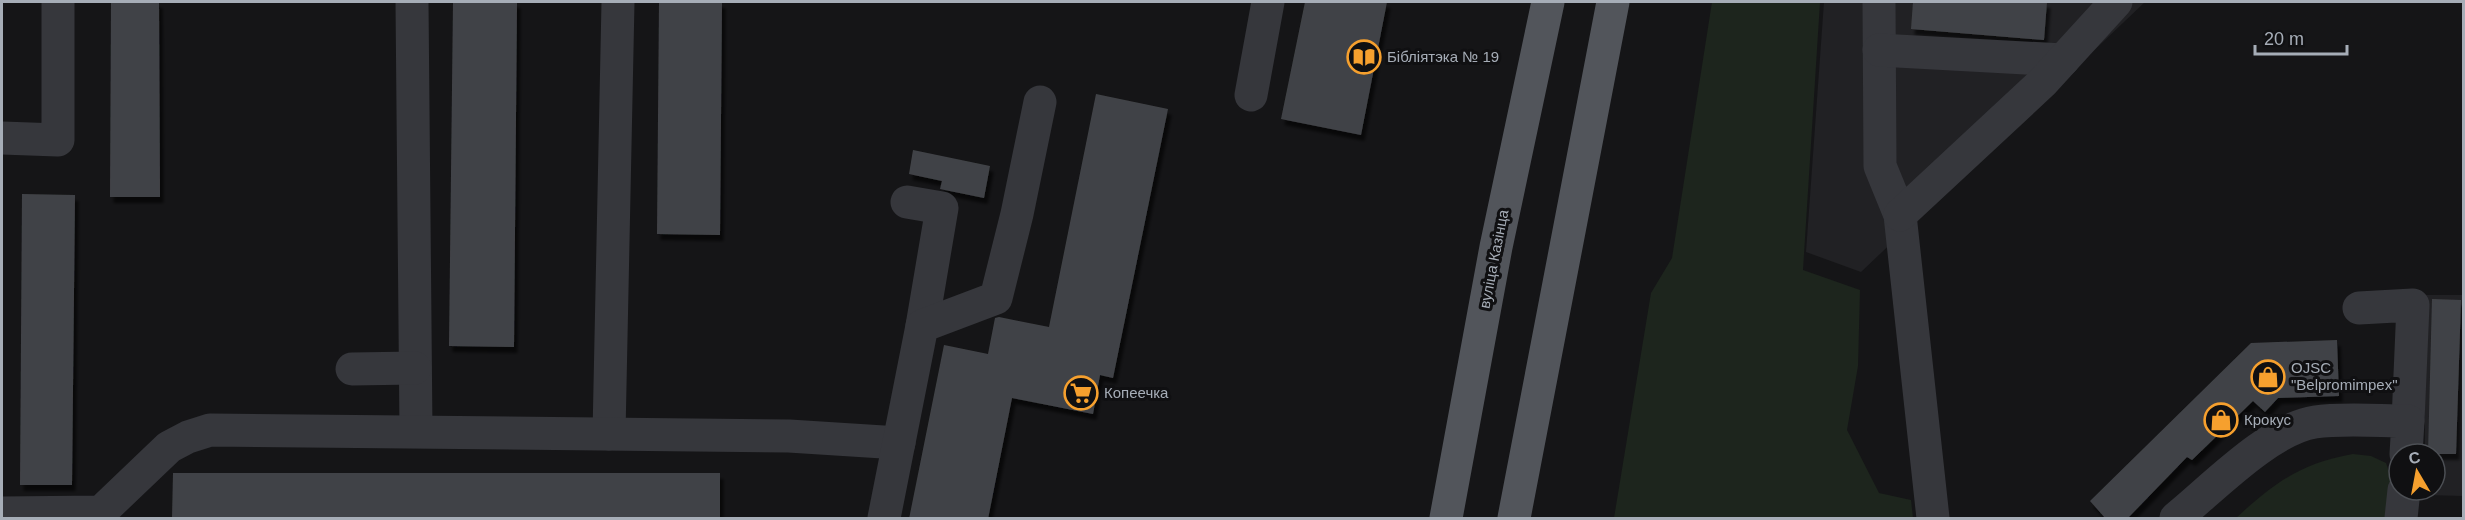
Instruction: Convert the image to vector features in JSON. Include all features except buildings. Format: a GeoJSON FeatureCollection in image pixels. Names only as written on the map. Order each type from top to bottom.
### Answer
{"type":"FeatureCollection","features":[{"type":"Feature","properties":{"kind":"main road","name":"вуліца Казінца"},"geometry":{"type":"LineString","coordinates":[[1446,519],[1496,247],[1548,2]]}},
{"type":"Feature","properties":{"kind":"main road"},"geometry":{"type":"LineString","coordinates":[[1514,519],[1613,2]]}},
{"type":"Feature","properties":{"kind":"lane"},"geometry":{"type":"LineString","coordinates":[[2,138],[58,140],[58,2]]}},
{"type":"Feature","properties":{"kind":"lane"},"geometry":{"type":"LineString","coordinates":[[412,2],[416,431]]}},
{"type":"Feature","properties":{"kind":"lane"},"geometry":{"type":"LineString","coordinates":[[609,434],[618,2]]}},
{"type":"Feature","properties":{"kind":"lane"},"geometry":{"type":"LineString","coordinates":[[1251,95],[1268,2]]}},
{"type":"Feature","properties":{"kind":"lane"},"geometry":{"type":"LineString","coordinates":[[1879,2],[1880,166],[1900,215],[1933,519]]}},
{"type":"Feature","properties":{"kind":"lane"},"geometry":{"type":"LineString","coordinates":[[1900,215],[2043,82],[2116,2]]}},
{"type":"Feature","properties":{"kind":"lane"},"geometry":{"type":"LineString","coordinates":[[1879,50],[2063,60]]}},
{"type":"Feature","properties":{"kind":"lane"},"geometry":{"type":"LineString","coordinates":[[922,326],[996,298],[1017,214],[1040,102]]}},
{"type":"Feature","properties":{"kind":"lane"},"geometry":{"type":"LineString","coordinates":[[884,519],[922,326],[942,208],[907,202]]}},
{"type":"Feature","properties":{"kind":"lane"},"geometry":{"type":"LineString","coordinates":[[2358,308],[2413,305],[2407,442]]}},
{"type":"Feature","properties":{"kind":"lane"},"geometry":{"type":"LineString","coordinates":[[352,369],[415,368]]}},
{"type":"Feature","properties":{"kind":"lane"},"geometry":{"type":"LineString","coordinates":[[2176,519],[2265,445],[2290,430],[2315,422],[2408,421]]}},
{"type":"Feature","properties":{"kind":"lane"},"geometry":{"type":"LineString","coordinates":[[2,513],[101,512],[169,447],[210,430],[789,436],[899,443]]}},
{"type":"Feature","properties":{"kind":"lane"},"geometry":{"type":"LineString","coordinates":[[2401,519],[2403,502]]}},
{"type":"Feature","properties":{"kind":"shaded area"},"geometry":{"type":"Polygon","coordinates":[[[1712,2],[1820,2],[1803,270],[1860,290],[1858,366],[1847,430],[1879,493],[1911,500],[1913,518],[1614,518],[1651,293],[1672,258],[1712,2]]]}},
{"type":"Feature","properties":{"kind":"shaded area"},"geometry":{"type":"Polygon","coordinates":[[[1824,2],[2145,2],[1861,272],[1806,252],[1824,2]]]}},
{"type":"Feature","properties":{"kind":"shaded area"},"geometry":{"type":"Polygon","coordinates":[[[2424,295],[2463,295],[2463,496],[2447,496],[2447,442],[2425,442],[2424,295]]]}},
{"type":"Feature","properties":{"kind":"shaded area"},"geometry":{"type":"Polygon","coordinates":[[[2353,454],[2371,456],[2386,463],[2387,502],[2389,502],[2386,518],[2236,518],[2263,494],[2289,476],[2335,458],[2353,454]]]}},
{"type":"Feature","properties":{"kind":"place","name":"Бібліятэка № 19"},"geometry":{"type":"Point","coordinates":[1364,57]}},
{"type":"Feature","properties":{"kind":"place","name":"OJSC \"Belpromimpex\""},"geometry":{"type":"Point","coordinates":[2268,377]}},
{"type":"Feature","properties":{"kind":"place","name":"Копеечка"},"geometry":{"type":"Point","coordinates":[1081,393]}},
{"type":"Feature","properties":{"kind":"place","name":"Крокус"},"geometry":{"type":"Point","coordinates":[2221,420]}}]}
